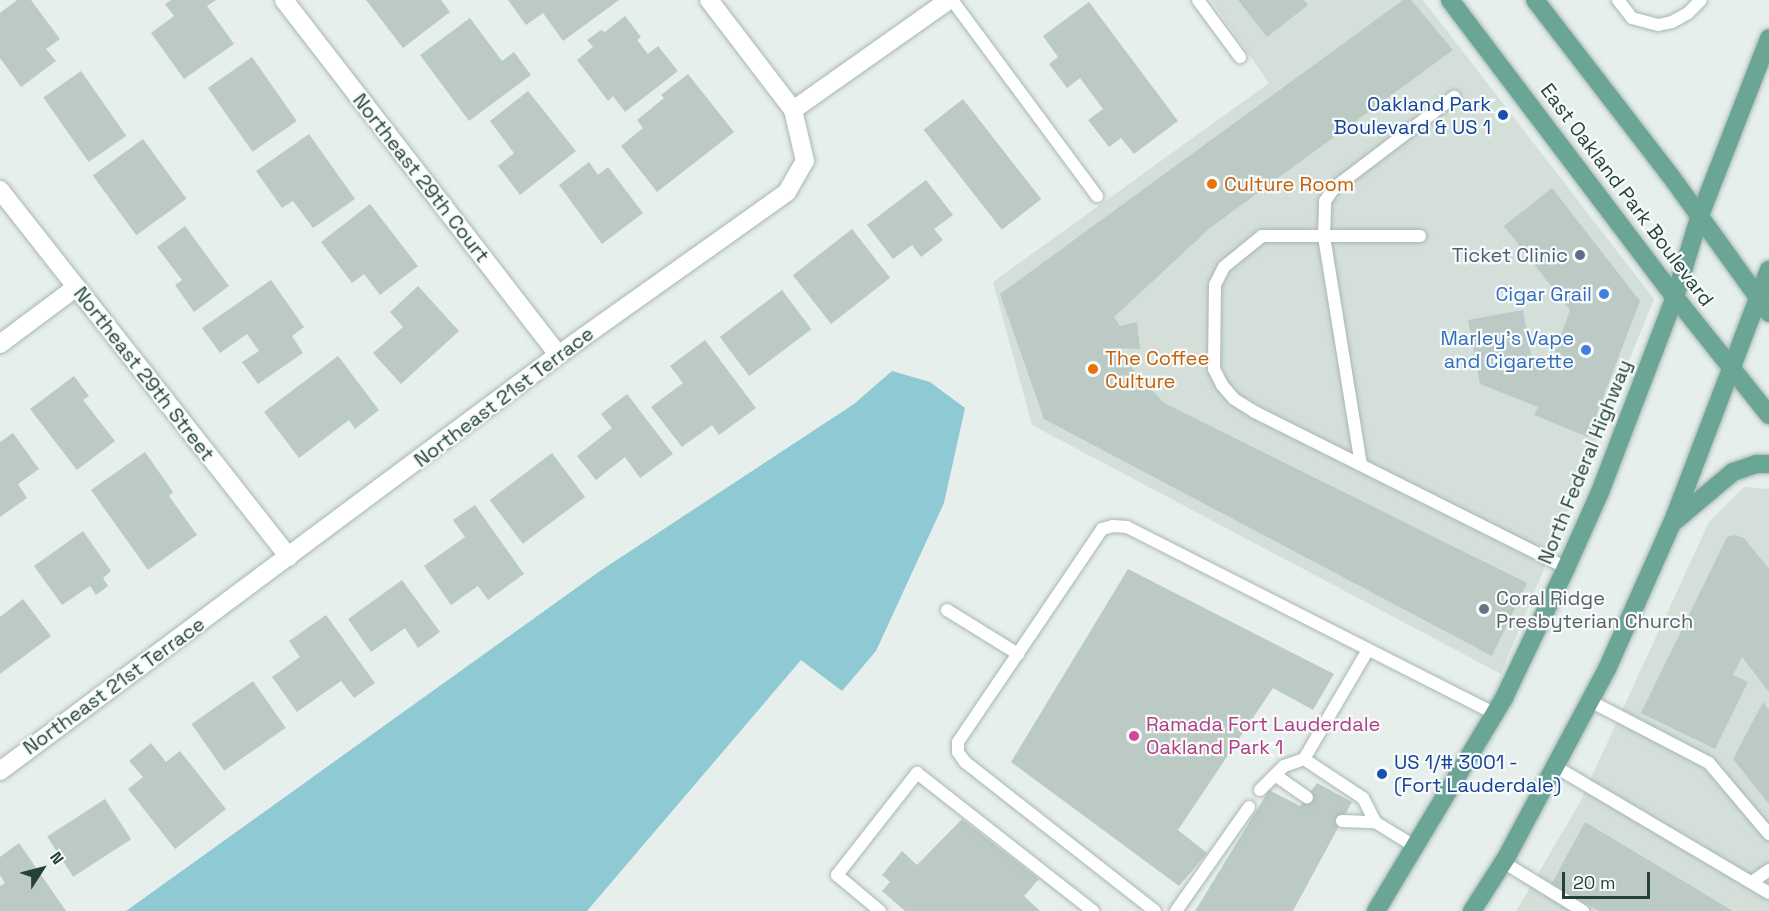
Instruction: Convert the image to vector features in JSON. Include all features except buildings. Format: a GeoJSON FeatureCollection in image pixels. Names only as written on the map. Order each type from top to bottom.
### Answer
{"type":"FeatureCollection","features":[{"type":"Feature","properties":{"kind":"main road","name":"East Oakland Park Boulevard"},"geometry":{"type":"LineString","coordinates":[[1450,0],[1675,297],[1769,415]]}},
{"type":"Feature","properties":{"kind":"main road"},"geometry":{"type":"LineString","coordinates":[[1535,0],[1769,313]]}},
{"type":"Feature","properties":{"kind":"main road","name":"North Federal Highway"},"geometry":{"type":"LineString","coordinates":[[1376,911],[1495,714],[1566,568],[1600,492],[1675,297],[1699,218],[1769,38]]}},
{"type":"Feature","properties":{"kind":"main road"},"geometry":{"type":"LineString","coordinates":[[1472,911],[1503,862],[1556,767],[1590,701],[1673,522],[1733,370],[1757,298],[1769,270]]}},
{"type":"Feature","properties":{"kind":"main road"},"geometry":{"type":"LineString","coordinates":[[1673,522],[1733,472],[1756,464],[1769,464]]}},
{"type":"Feature","properties":{"kind":"street","name":"Northeast 29th Court"},"geometry":{"type":"LineString","coordinates":[[284,0],[558,355]]}},
{"type":"Feature","properties":{"kind":"street"},"geometry":{"type":"LineString","coordinates":[[709,0],[793,110],[950,0]]}},
{"type":"Feature","properties":{"kind":"street","name":"Northeast 21st Terrace"},"geometry":{"type":"LineString","coordinates":[[0,771],[558,355],[787,192],[805,161],[793,110]]}},
{"type":"Feature","properties":{"kind":"street","name":"Northeast 29th Street"},"geometry":{"type":"LineString","coordinates":[[0,190],[289,557]]}},
{"type":"Feature","properties":{"kind":"street"},"geometry":{"type":"LineString","coordinates":[[0,344],[75,288]]}},
{"type":"Feature","properties":{"kind":"lane"},"geometry":{"type":"LineString","coordinates":[[950,0],[1097,196]]}},
{"type":"Feature","properties":{"kind":"lane"},"geometry":{"type":"LineString","coordinates":[[1198,0],[1240,57]]}},
{"type":"Feature","properties":{"kind":"lane"},"geometry":{"type":"LineString","coordinates":[[1618,0],[1632,18],[1658,26],[1680,17],[1701,0]]}},
{"type":"Feature","properties":{"kind":"lane"},"geometry":{"type":"LineString","coordinates":[[1361,465],[1324,236],[1325,201],[1334,188],[1454,97]]}},
{"type":"Feature","properties":{"kind":"lane"},"geometry":{"type":"LineString","coordinates":[[1420,236],[1262,236],[1224,267],[1215,285],[1214,369],[1222,385],[1234,399],[1255,412],[1566,568]]}},
{"type":"Feature","properties":{"kind":"lane"},"geometry":{"type":"LineString","coordinates":[[1155,911],[965,762],[958,752],[958,742],[1102,529],[1113,526],[1127,527],[1495,714]]}},
{"type":"Feature","properties":{"kind":"lane"},"geometry":{"type":"LineString","coordinates":[[947,610],[1018,654]]}},
{"type":"Feature","properties":{"kind":"lane"},"geometry":{"type":"LineString","coordinates":[[1260,790],[1284,766],[1304,759],[1368,650]]}},
{"type":"Feature","properties":{"kind":"lane"},"geometry":{"type":"LineString","coordinates":[[1590,701],[1709,763],[1769,834]]}},
{"type":"Feature","properties":{"kind":"lane"},"geometry":{"type":"LineString","coordinates":[[1304,759],[1363,798],[1375,822]]}},
{"type":"Feature","properties":{"kind":"lane"},"geometry":{"type":"LineString","coordinates":[[1556,767],[1769,892]]}},
{"type":"Feature","properties":{"kind":"lane"},"geometry":{"type":"LineString","coordinates":[[880,911],[837,875],[917,773],[1093,911]]}},
{"type":"Feature","properties":{"kind":"lane"},"geometry":{"type":"LineString","coordinates":[[1275,775],[1307,797]]}},
{"type":"Feature","properties":{"kind":"lane"},"geometry":{"type":"LineString","coordinates":[[1176,911],[1249,807]]}},
{"type":"Feature","properties":{"kind":"lane"},"geometry":{"type":"LineString","coordinates":[[1342,821],[1375,822],[1416,847]]}},
{"type":"Feature","properties":{"kind":"lane"},"geometry":{"type":"LineString","coordinates":[[1503,862],[1583,911]]}},
{"type":"Feature","properties":{"kind":"lane"},"geometry":{"type":"LineString","coordinates":[[1752,882],[1769,870]]}},
{"type":"Feature","properties":{"kind":"shaded area"},"geometry":{"type":"Polygon","coordinates":[[[1211,0],[1423,0],[1654,299],[1501,674],[1032,425],[993,282],[1269,83],[1211,0]]]}},
{"type":"Feature","properties":{"kind":"shaded area"},"geometry":{"type":"Polygon","coordinates":[[[1744,487],[1769,489],[1769,911],[1516,911],[1579,804],[1709,522],[1744,487]]]}},
{"type":"Feature","properties":{"kind":"water"},"geometry":{"type":"Polygon","coordinates":[[[892,371],[930,382],[965,408],[944,503],[876,651],[842,691],[801,660],[587,911],[126,911],[600,571],[854,404],[892,371]]]}},
{"type":"Feature","properties":{"kind":"place","name":"Oakland Park Boulevard & US 1"},"geometry":{"type":"Point","coordinates":[1503,115]}},
{"type":"Feature","properties":{"kind":"place","name":"Culture Room"},"geometry":{"type":"Point","coordinates":[1212,184]}},
{"type":"Feature","properties":{"kind":"place","name":"Ticket Clinic"},"geometry":{"type":"Point","coordinates":[1580,255]}},
{"type":"Feature","properties":{"kind":"place","name":"Cigar Grail"},"geometry":{"type":"Point","coordinates":[1604,294]}},
{"type":"Feature","properties":{"kind":"place","name":"Marley's Vape and Cigarette"},"geometry":{"type":"Point","coordinates":[1586,350]}},
{"type":"Feature","properties":{"kind":"place","name":"The Coffee Culture"},"geometry":{"type":"Point","coordinates":[1093,369]}},
{"type":"Feature","properties":{"kind":"place","name":"Coral Ridge Presbyterian Church"},"geometry":{"type":"Point","coordinates":[1484,609]}},
{"type":"Feature","properties":{"kind":"place","name":"Ramada Fort Lauderdale Oakland Park 1"},"geometry":{"type":"Point","coordinates":[1134,736]}},
{"type":"Feature","properties":{"kind":"place","name":"US 1/# 3001 - (Fort Lauderdale)"},"geometry":{"type":"Point","coordinates":[1382,774]}}]}
